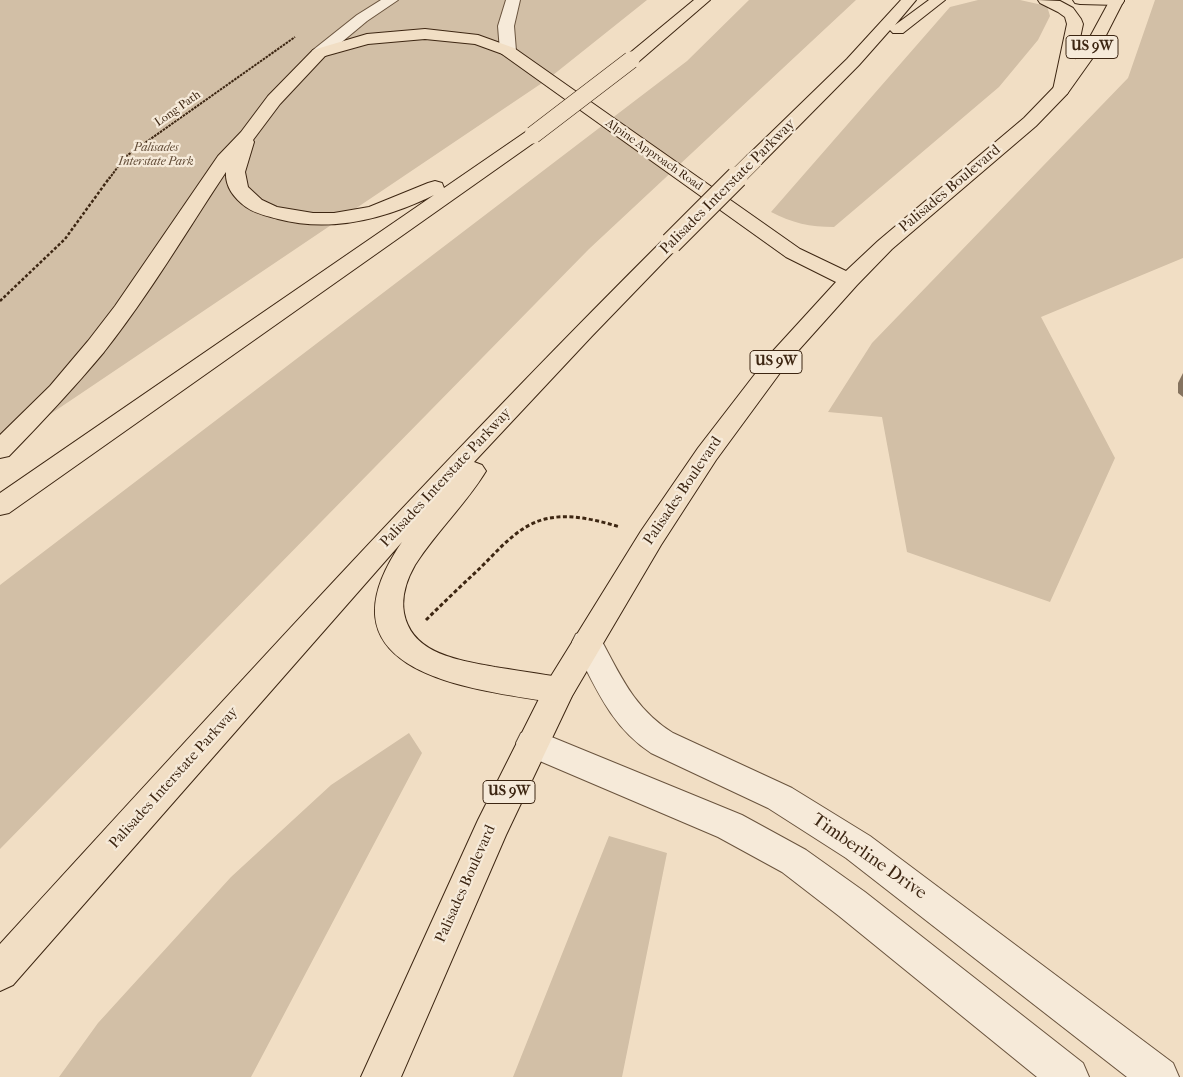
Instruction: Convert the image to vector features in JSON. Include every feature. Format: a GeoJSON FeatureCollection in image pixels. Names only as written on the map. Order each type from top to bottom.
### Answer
{"type":"FeatureCollection","features":[{"type":"Feature","properties":{"kind":"main road"},"geometry":{"type":"LineString","coordinates":[[0,506],[533,135],[631,60],[703,0]]}},
{"type":"Feature","properties":{"kind":"main road","name":"Palisades Interstate Parkway"},"geometry":{"type":"LineString","coordinates":[[0,972],[363,567],[566,350],[824,92],[909,0]]}},
{"type":"Feature","properties":{"kind":"main road"},"geometry":{"type":"LineString","coordinates":[[824,92],[921,11],[938,0]]}},
{"type":"Feature","properties":{"kind":"main road"},"geometry":{"type":"LineString","coordinates":[[1046,0],[1067,10],[1072,15],[1075,24],[1061,90]]}},
{"type":"Feature","properties":{"kind":"main road"},"geometry":{"type":"LineString","coordinates":[[1080,0],[1117,0]]}},
{"type":"Feature","properties":{"kind":"main road","name":"Palisades Boulevard"},"geometry":{"type":"LineString","coordinates":[[381,1077],[461,894],[559,690],[651,538],[707,454],[804,329],[849,280],[891,239],[1030,122],[1061,90],[1091,49],[1117,0]]}},
{"type":"Feature","properties":{"kind":"main road","name":"Alpine Approach Road"},"geometry":{"type":"LineString","coordinates":[[319,53],[367,39],[425,34],[478,40],[508,51],[793,253],[849,280]]}},
{"type":"Feature","properties":{"kind":"main road"},"geometry":{"type":"LineString","coordinates":[[0,450],[58,391],[96,346],[123,311],[225,160],[247,136],[274,100],[319,53]]}},
{"type":"Feature","properties":{"kind":"main road"},"geometry":{"type":"LineString","coordinates":[[247,136],[236,168],[236,182],[240,190],[254,203],[265,209],[289,217],[316,220],[356,217],[393,206],[429,190],[533,135]]}},
{"type":"Feature","properties":{"kind":"main road"},"geometry":{"type":"LineString","coordinates":[[559,690],[453,671],[424,660],[402,644],[394,632],[389,609],[390,592],[407,556],[566,350]]}},
{"type":"Feature","properties":{"kind":"street"},"geometry":{"type":"LineString","coordinates":[[319,53],[362,18],[390,0]]}},
{"type":"Feature","properties":{"kind":"street"},"geometry":{"type":"LineString","coordinates":[[508,51],[506,26],[513,0]]}},
{"type":"Feature","properties":{"kind":"street","name":"Timberline Drive"},"geometry":{"type":"LineString","coordinates":[[587,642],[621,703],[646,732],[668,747],[780,798],[858,847],[1138,1070]]}},
{"type":"Feature","properties":{"kind":"street"},"geometry":{"type":"LineString","coordinates":[[532,743],[723,822],[794,861],[852,904],[1069,1077]]}},
{"type":"Feature","properties":{"kind":"path","name":"Long Path"},"geometry":{"type":"LineString","coordinates":[[0,301],[65,239],[125,157],[302,32]]}},
{"type":"Feature","properties":{"kind":"path"},"geometry":{"type":"LineString","coordinates":[[402,644],[520,530],[535,522],[552,518],[594,520],[651,538]]}},
{"type":"Feature","properties":{"kind":"green space","name":"Palisades Interstate Park"},"geometry":{"type":"Polygon","coordinates":[[[0,0],[647,0],[548,79],[0,448],[0,0]]]}},
{"type":"Feature","properties":{"kind":"green space"},"geometry":{"type":"Polygon","coordinates":[[[749,0],[856,0],[589,249],[0,849],[0,585],[687,61],[749,0]]]}},
{"type":"Feature","properties":{"kind":"green space"},"geometry":{"type":"Polygon","coordinates":[[[978,0],[1020,0],[1047,6],[1050,16],[1038,40],[999,87],[834,227],[801,224],[771,212],[950,7],[978,0]]]}},
{"type":"Feature","properties":{"kind":"green space"},"geometry":{"type":"Polygon","coordinates":[[[1155,0],[1183,0],[1183,258],[1041,317],[1115,458],[1050,602],[907,552],[882,417],[828,412],[872,343],[1128,78],[1155,0]]]}},
{"type":"Feature","properties":{"kind":"green space"},"geometry":{"type":"Polygon","coordinates":[[[409,733],[422,753],[251,1077],[59,1077],[98,1023],[231,877],[331,785],[409,733]]]}},
{"type":"Feature","properties":{"kind":"green space"},"geometry":{"type":"Polygon","coordinates":[[[609,836],[667,853],[622,1077],[513,1077],[609,836]]]}}]}
